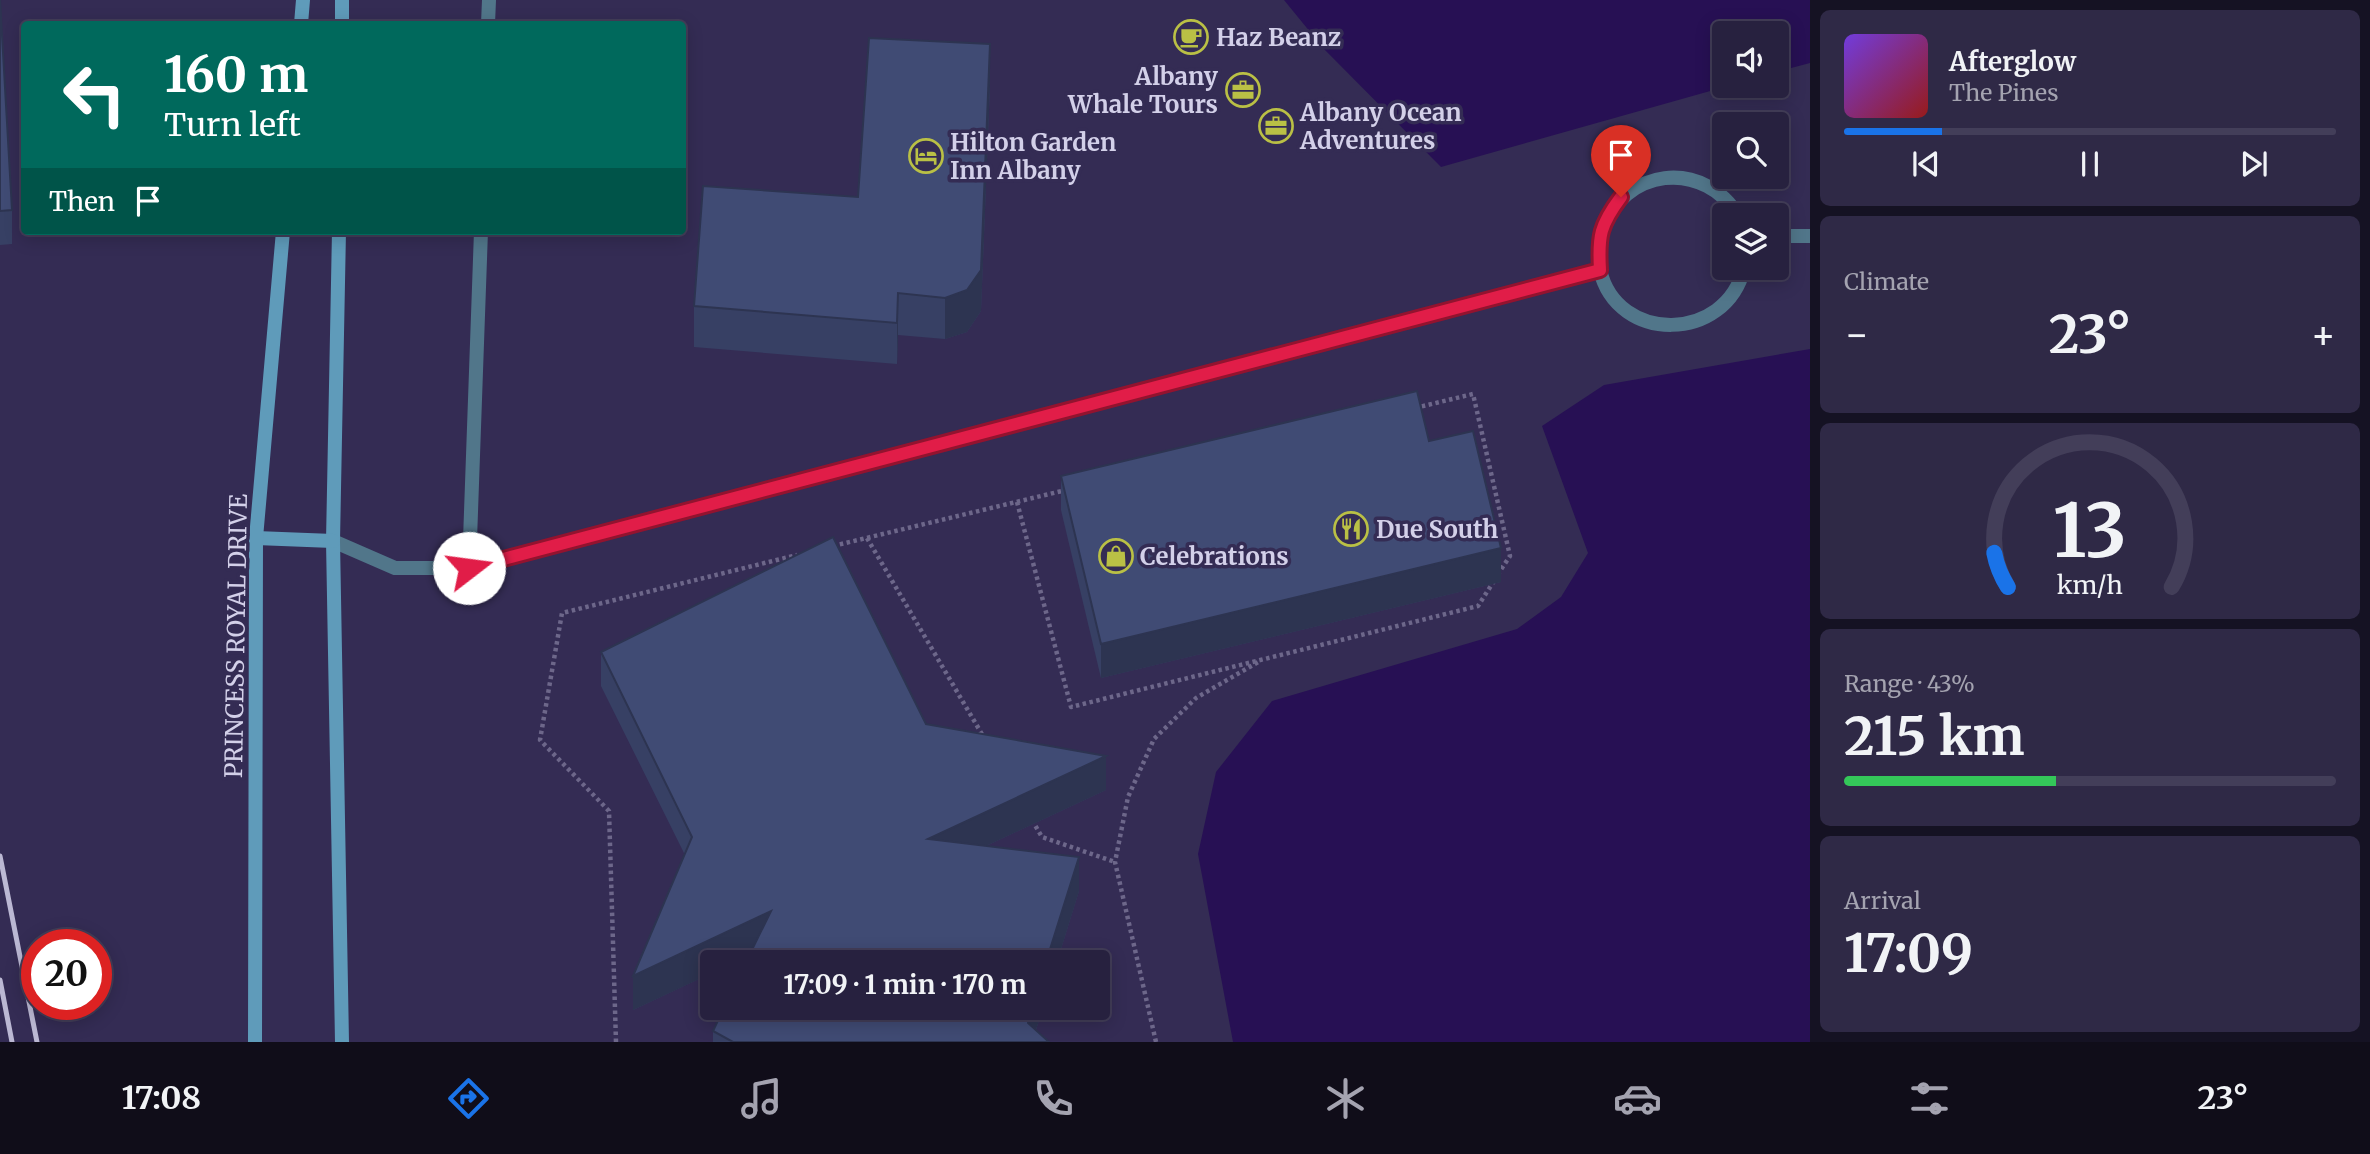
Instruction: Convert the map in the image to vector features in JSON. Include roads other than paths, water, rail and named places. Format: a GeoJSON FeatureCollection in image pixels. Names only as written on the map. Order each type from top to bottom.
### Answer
{"type":"FeatureCollection","features":[{"type":"Feature","properties":{"kind":"main road"},"geometry":{"type":"LineString","coordinates":[[301,21],[303,0]]}},
{"type":"Feature","properties":{"kind":"main road"},"geometry":{"type":"LineString","coordinates":[[342,0],[342,21]]}},
{"type":"Feature","properties":{"kind":"main road","name":"PRINCESS ROYAL DRIVE"},"geometry":{"type":"LineString","coordinates":[[255,1042],[256,538],[283,235]]}},
{"type":"Feature","properties":{"kind":"main road"},"geometry":{"type":"LineString","coordinates":[[339,235],[333,541],[342,1042]]}},
{"type":"Feature","properties":{"kind":"main road"},"geometry":{"type":"LineString","coordinates":[[256,538],[333,541]]}},
{"type":"Feature","properties":{"kind":"lane"},"geometry":{"type":"LineString","coordinates":[[488,21],[489,0]]}},
{"type":"Feature","properties":{"kind":"lane"},"geometry":{"type":"LineString","coordinates":[[1727,203],[1717,191],[1694,179],[1668,176],[1642,183],[1621,197],[1605,218],[1599,244],[1600,270],[1609,292],[1625,309],[1645,320],[1668,326],[1690,324],[1712,315],[1729,300],[1741,280]]}},
{"type":"Feature","properties":{"kind":"lane"},"geometry":{"type":"LineString","coordinates":[[469,568],[481,235]]}},
{"type":"Feature","properties":{"kind":"lane"},"geometry":{"type":"LineString","coordinates":[[1789,236],[1810,236]]}},
{"type":"Feature","properties":{"kind":"lane"},"geometry":{"type":"LineString","coordinates":[[333,541],[395,568],[469,568],[1600,270]]}},
{"type":"Feature","properties":{"kind":"railway"},"geometry":{"type":"LineString","coordinates":[[0,856],[37,1042]]}},
{"type":"Feature","properties":{"kind":"railway"},"geometry":{"type":"LineString","coordinates":[[0,980],[12,1042]]}},
{"type":"Feature","properties":{"kind":"place","name":"Haz Beanz"},"geometry":{"type":"Point","coordinates":[1191,37]}},
{"type":"Feature","properties":{"kind":"place","name":"Albany Whale Tours"},"geometry":{"type":"Point","coordinates":[1243,90]}},
{"type":"Feature","properties":{"kind":"place","name":"Albany Ocean Adventures"},"geometry":{"type":"Point","coordinates":[1276,126]}},
{"type":"Feature","properties":{"kind":"place","name":"Hilton Garden Inn Albany"},"geometry":{"type":"Point","coordinates":[926,156]}},
{"type":"Feature","properties":{"kind":"place","name":"Due South"},"geometry":{"type":"Point","coordinates":[1351,529]}},
{"type":"Feature","properties":{"kind":"place","name":"Celebrations"},"geometry":{"type":"Point","coordinates":[1116,556]}}]}
